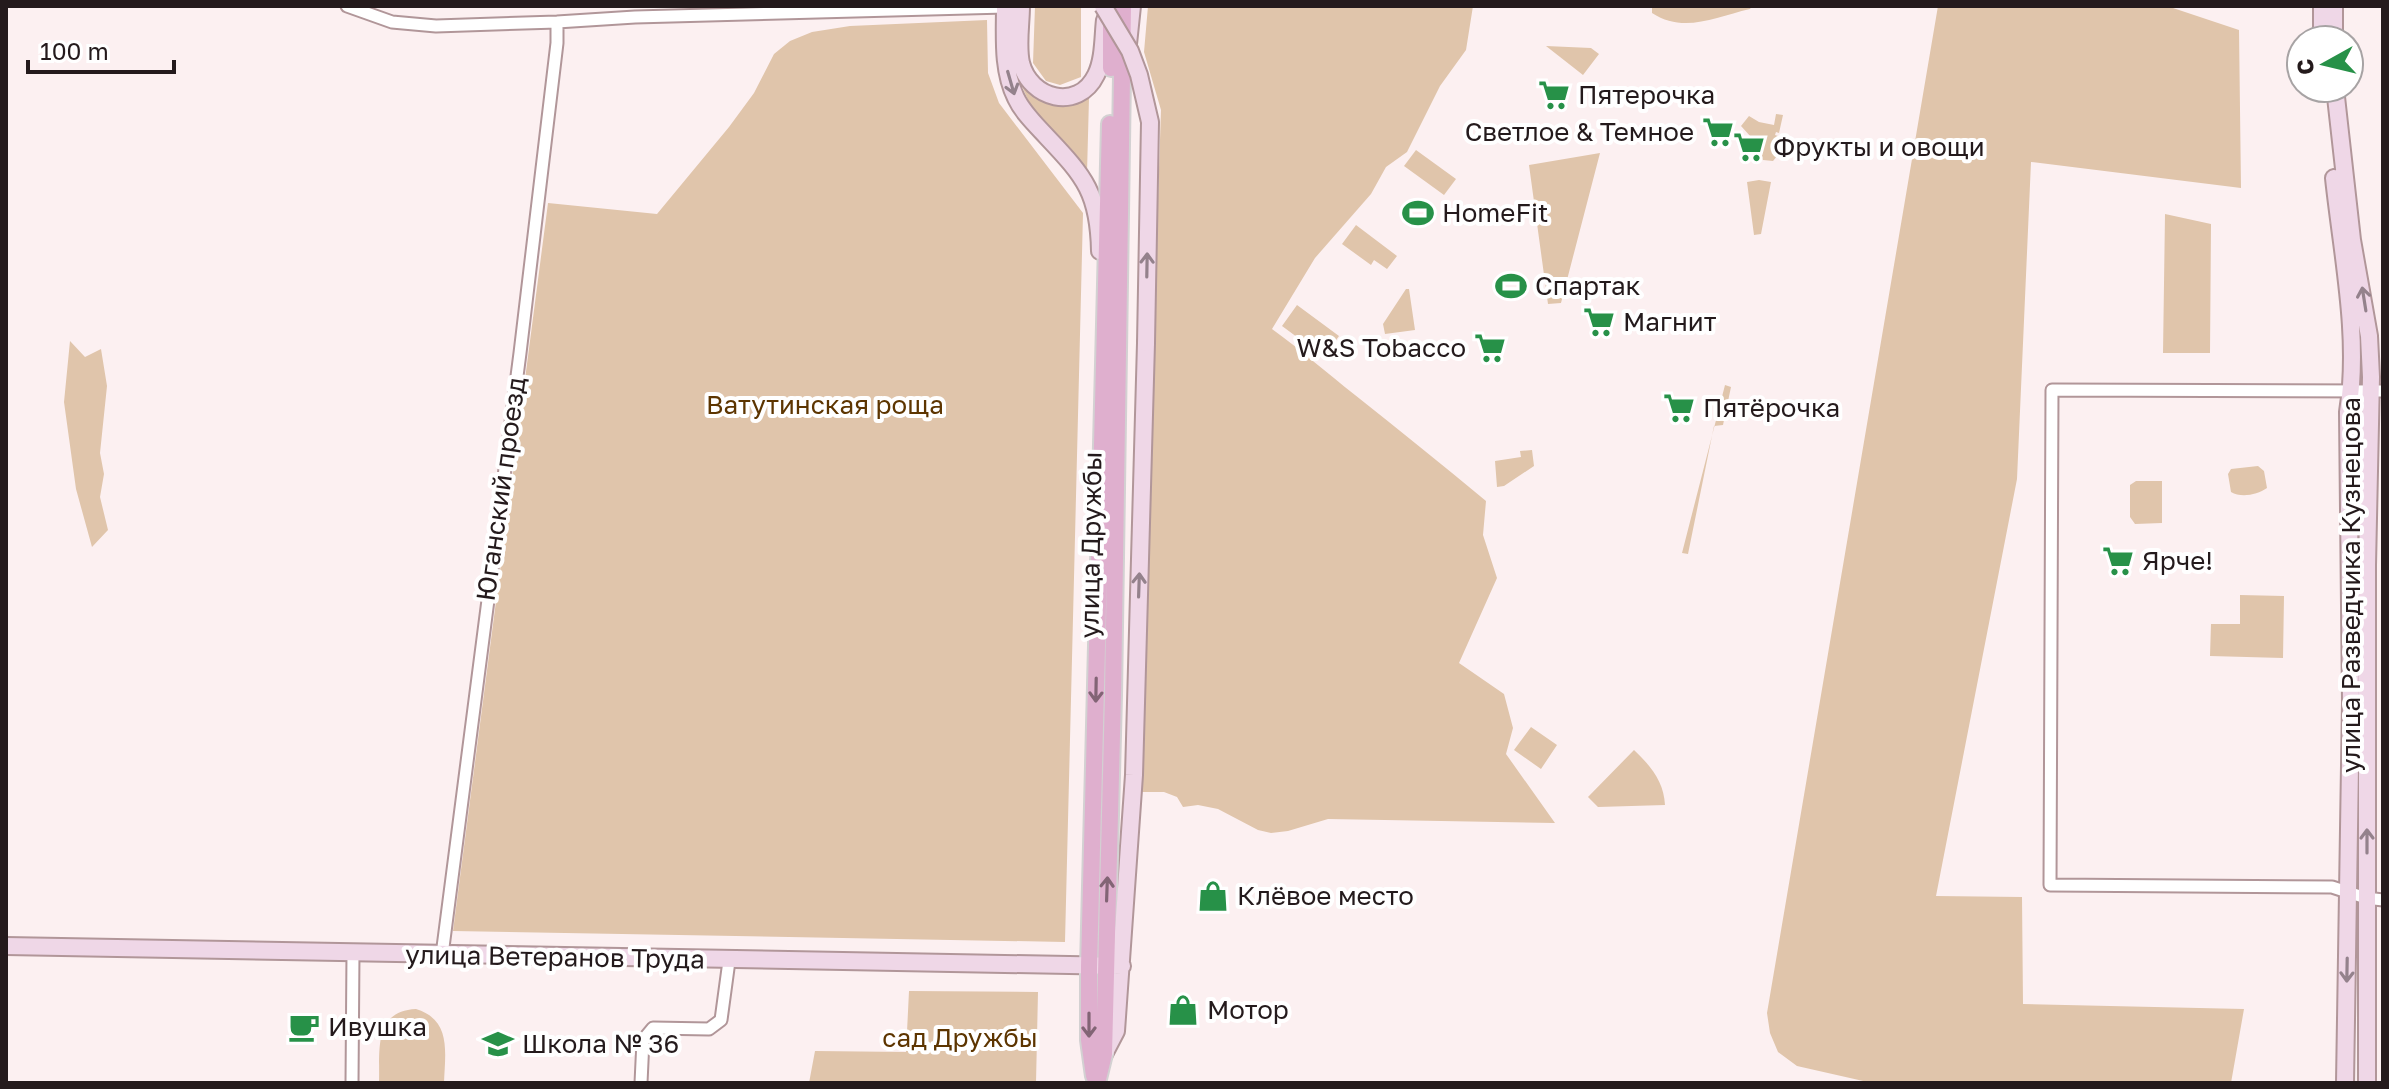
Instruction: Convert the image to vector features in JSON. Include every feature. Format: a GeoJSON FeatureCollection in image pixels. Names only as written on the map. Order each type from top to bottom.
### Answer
{"type":"FeatureCollection","features":[{"type":"Feature","properties":{"kind":"main road"},"geometry":{"type":"LineString","coordinates":[[1005,6],[1005,57],[1015,97],[1029,117],[1077,169],[1094,201],[1098,217],[1100,276],[1106,304]]}},
{"type":"Feature","properties":{"kind":"main road"},"geometry":{"type":"LineString","coordinates":[[1021,6],[1020,47],[1025,73],[1036,88],[1055,97],[1076,95],[1096,77],[1107,6]]}},
{"type":"Feature","properties":{"kind":"main road"},"geometry":{"type":"LineString","coordinates":[[1104,1054],[1116,1031],[1134,775],[1150,122],[1139,75],[1107,6]]}},
{"type":"Feature","properties":{"kind":"main road","name":"улица Дружбы"},"geometry":{"type":"LineString","coordinates":[[1096,1083],[1104,1054],[1097,967],[1107,6]]}},
{"type":"Feature","properties":{"kind":"main road","name":"улица Дружбы"},"geometry":{"type":"LineString","coordinates":[[1096,1083],[1089,1040],[1097,967],[1113,695],[1123,6]]}},
{"type":"Feature","properties":{"kind":"main road"},"geometry":{"type":"LineString","coordinates":[[1122,81],[1132,6]]}},
{"type":"Feature","properties":{"kind":"main road","name":"улица Разведчика Кузнецова"},"geometry":{"type":"LineString","coordinates":[[2327,104],[2352,339],[2352,391],[2348,412],[2351,702],[2345,1083]]}},
{"type":"Feature","properties":{"kind":"main road","name":"улица Разведчика Кузнецова"},"geometry":{"type":"LineString","coordinates":[[2337,104],[2352,240],[2376,391],[2375,899],[2367,1083]]}},
{"type":"Feature","properties":{"kind":"main road","name":"улица Ветеранов Труда"},"geometry":{"type":"LineString","coordinates":[[6,946],[1122,966]]}},
{"type":"Feature","properties":{"kind":"street"},"geometry":{"type":"LineString","coordinates":[[347,6],[392,22],[436,26],[651,16],[1005,6]]}},
{"type":"Feature","properties":{"kind":"street","name":"Юганский проезд"},"geometry":{"type":"LineString","coordinates":[[442,955],[520,353],[557,22]]}},
{"type":"Feature","properties":{"kind":"street"},"geometry":{"type":"LineString","coordinates":[[2375,899],[2332,887],[2050,885],[2052,390],[2376,391]]}},
{"type":"Feature","properties":{"kind":"street"},"geometry":{"type":"LineString","coordinates":[[352,1083],[353,953]]}},
{"type":"Feature","properties":{"kind":"street"},"geometry":{"type":"LineString","coordinates":[[641,1083],[643,1040],[653,1028],[709,1029],[721,1020],[729,961]]}},
{"type":"Feature","properties":{"kind":"green space"},"geometry":{"type":"Polygon","coordinates":[[[1035,6],[1081,6],[1081,77],[1060,85],[1046,81],[1033,63],[1035,6]]]}},
{"type":"Feature","properties":{"kind":"green space"},"geometry":{"type":"Polygon","coordinates":[[[1148,6],[1473,6],[1466,50],[1440,86],[1407,152],[1386,167],[1371,194],[1315,258],[1272,329],[1486,501],[1483,535],[1497,578],[1459,663],[1504,694],[1513,728],[1506,754],[1555,823],[1328,819],[1271,833],[1258,830],[1218,809],[1198,805],[1183,807],[1177,797],[1164,792],[1138,792],[1161,110],[1144,52],[1148,6]]]}},
{"type":"Feature","properties":{"kind":"green space"},"geometry":{"type":"Polygon","coordinates":[[[1652,6],[1752,6],[1688,23],[1664,19],[1652,13],[1652,6]]]}},
{"type":"Feature","properties":{"kind":"green space"},"geometry":{"type":"Polygon","coordinates":[[[1938,6],[2167,6],[2239,30],[2241,188],[2031,162],[2017,479],[1936,896],[2022,897],[2023,1004],[2244,1009],[2231,1083],[1872,1083],[1797,1066],[1778,1052],[1770,1033],[1767,1013],[1938,6]]]}},
{"type":"Feature","properties":{"kind":"green space","name":"Ватутинская роща"},"geometry":{"type":"Polygon","coordinates":[[[987,20],[988,73],[999,103],[1083,213],[1065,942],[453,931],[548,203],[657,214],[754,93],[774,54],[790,41],[812,32],[850,26],[987,20]]]}},
{"type":"Feature","properties":{"kind":"green space"},"geometry":{"type":"Polygon","coordinates":[[[1546,46],[1591,48],[1599,54],[1583,75],[1546,46]]]}},
{"type":"Feature","properties":{"kind":"green space"},"geometry":{"type":"Polygon","coordinates":[[[1021,84],[1053,103],[1070,104],[1089,98],[1087,173],[1034,114],[1021,84]]]}},
{"type":"Feature","properties":{"kind":"green space"},"geometry":{"type":"Polygon","coordinates":[[[1776,114],[1783,115],[1779,133],[1775,135],[1781,137],[1780,144],[1774,143],[1772,153],[1778,155],[1773,161],[1763,160],[1758,152],[1761,148],[1741,126],[1749,116],[1774,125],[1776,114]]]}},
{"type":"Feature","properties":{"kind":"green space"},"geometry":{"type":"Polygon","coordinates":[[[1416,150],[1456,179],[1444,195],[1404,166],[1416,150]]]}},
{"type":"Feature","properties":{"kind":"green space"},"geometry":{"type":"Polygon","coordinates":[[[1600,153],[1561,303],[1548,304],[1529,165],[1600,153]]]}},
{"type":"Feature","properties":{"kind":"green space"},"geometry":{"type":"Polygon","coordinates":[[[1747,182],[1771,182],[1761,234],[1754,235],[1747,182]]]}},
{"type":"Feature","properties":{"kind":"green space"},"geometry":{"type":"Polygon","coordinates":[[[2165,214],[2211,224],[2210,353],[2163,353],[2165,214]]]}},
{"type":"Feature","properties":{"kind":"green space"},"geometry":{"type":"Polygon","coordinates":[[[1356,225],[1397,256],[1387,269],[1374,260],[1371,265],[1342,244],[1356,225]]]}},
{"type":"Feature","properties":{"kind":"green space"},"geometry":{"type":"Polygon","coordinates":[[[1406,289],[1409,289],[1415,330],[1385,334],[1383,324],[1406,289]]]}},
{"type":"Feature","properties":{"kind":"green space"},"geometry":{"type":"Polygon","coordinates":[[[1297,305],[1339,336],[1324,357],[1282,326],[1297,305]]]}},
{"type":"Feature","properties":{"kind":"green space"},"geometry":{"type":"Polygon","coordinates":[[[70,341],[85,357],[101,349],[107,386],[100,453],[104,474],[100,497],[108,530],[92,547],[76,489],[64,402],[70,341]]]}},
{"type":"Feature","properties":{"kind":"green space"},"geometry":{"type":"Polygon","coordinates":[[[1725,385],[1731,387],[1723,425],[1715,426],[1725,385]]]}},
{"type":"Feature","properties":{"kind":"green space"},"geometry":{"type":"Polygon","coordinates":[[[2354,416],[2360,417],[2359,565],[2364,629],[2362,864],[2356,864],[2354,416]]]}},
{"type":"Feature","properties":{"kind":"green space"},"geometry":{"type":"Polygon","coordinates":[[[1712,436],[1688,554],[1682,553],[1712,436]]]}},
{"type":"Feature","properties":{"kind":"green space"},"geometry":{"type":"Polygon","coordinates":[[[1532,450],[1534,466],[1504,486],[1497,487],[1495,461],[1521,457],[1520,451],[1532,450]]]}},
{"type":"Feature","properties":{"kind":"green space"},"geometry":{"type":"Polygon","coordinates":[[[2258,466],[2264,471],[2267,488],[2249,495],[2231,492],[2228,474],[2231,469],[2258,466]]]}},
{"type":"Feature","properties":{"kind":"green space"},"geometry":{"type":"Polygon","coordinates":[[[2136,481],[2162,481],[2162,523],[2135,524],[2130,517],[2130,485],[2136,481]]]}},
{"type":"Feature","properties":{"kind":"green space"},"geometry":{"type":"Polygon","coordinates":[[[2240,595],[2284,596],[2283,658],[2210,656],[2211,624],[2240,624],[2240,595]]]}},
{"type":"Feature","properties":{"kind":"green space"},"geometry":{"type":"Polygon","coordinates":[[[1531,727],[1557,745],[1541,769],[1514,750],[1531,727]]]}},
{"type":"Feature","properties":{"kind":"green space"},"geometry":{"type":"Polygon","coordinates":[[[1634,750],[1656,775],[1665,805],[1598,807],[1588,797],[1634,750]]]}},
{"type":"Feature","properties":{"kind":"green space","name":"сад Дружбы"},"geometry":{"type":"Polygon","coordinates":[[[909,991],[1038,992],[1036,1083],[809,1083],[815,1051],[906,1052],[909,991]]]}},
{"type":"Feature","properties":{"kind":"green space"},"geometry":{"type":"Polygon","coordinates":[[[416,1009],[428,1014],[441,1029],[445,1049],[444,1083],[379,1083],[380,1046],[386,1025],[402,1011],[416,1009]]]}},
{"type":"Feature","properties":{"kind":"place","name":"Пятерочка"},"geometry":{"type":"Point","coordinates":[1554,95]}},
{"type":"Feature","properties":{"kind":"place","name":"Светлое & Темное"},"geometry":{"type":"Point","coordinates":[1718,132]}},
{"type":"Feature","properties":{"kind":"place","name":"Фрукты и овощи"},"geometry":{"type":"Point","coordinates":[1749,147]}},
{"type":"Feature","properties":{"kind":"place","name":"HomeFit"},"geometry":{"type":"Point","coordinates":[1418,213]}},
{"type":"Feature","properties":{"kind":"place","name":"Спартак"},"geometry":{"type":"Point","coordinates":[1511,286]}},
{"type":"Feature","properties":{"kind":"place","name":"Магнит"},"geometry":{"type":"Point","coordinates":[1599,322]}},
{"type":"Feature","properties":{"kind":"place","name":"W&S Tobacco"},"geometry":{"type":"Point","coordinates":[1490,348]}},
{"type":"Feature","properties":{"kind":"place","name":"Пятёрочка"},"geometry":{"type":"Point","coordinates":[1679,408]}},
{"type":"Feature","properties":{"kind":"place","name":"Ярче!"},"geometry":{"type":"Point","coordinates":[2118,561]}},
{"type":"Feature","properties":{"kind":"place","name":"Клёвое место"},"geometry":{"type":"Point","coordinates":[1213,896]}},
{"type":"Feature","properties":{"kind":"place","name":"Мотор"},"geometry":{"type":"Point","coordinates":[1183,1010]}},
{"type":"Feature","properties":{"kind":"place","name":"Ивушка"},"geometry":{"type":"Point","coordinates":[304,1027]}},
{"type":"Feature","properties":{"kind":"place","name":"Школа № 36"},"geometry":{"type":"Point","coordinates":[498,1044]}}]}
